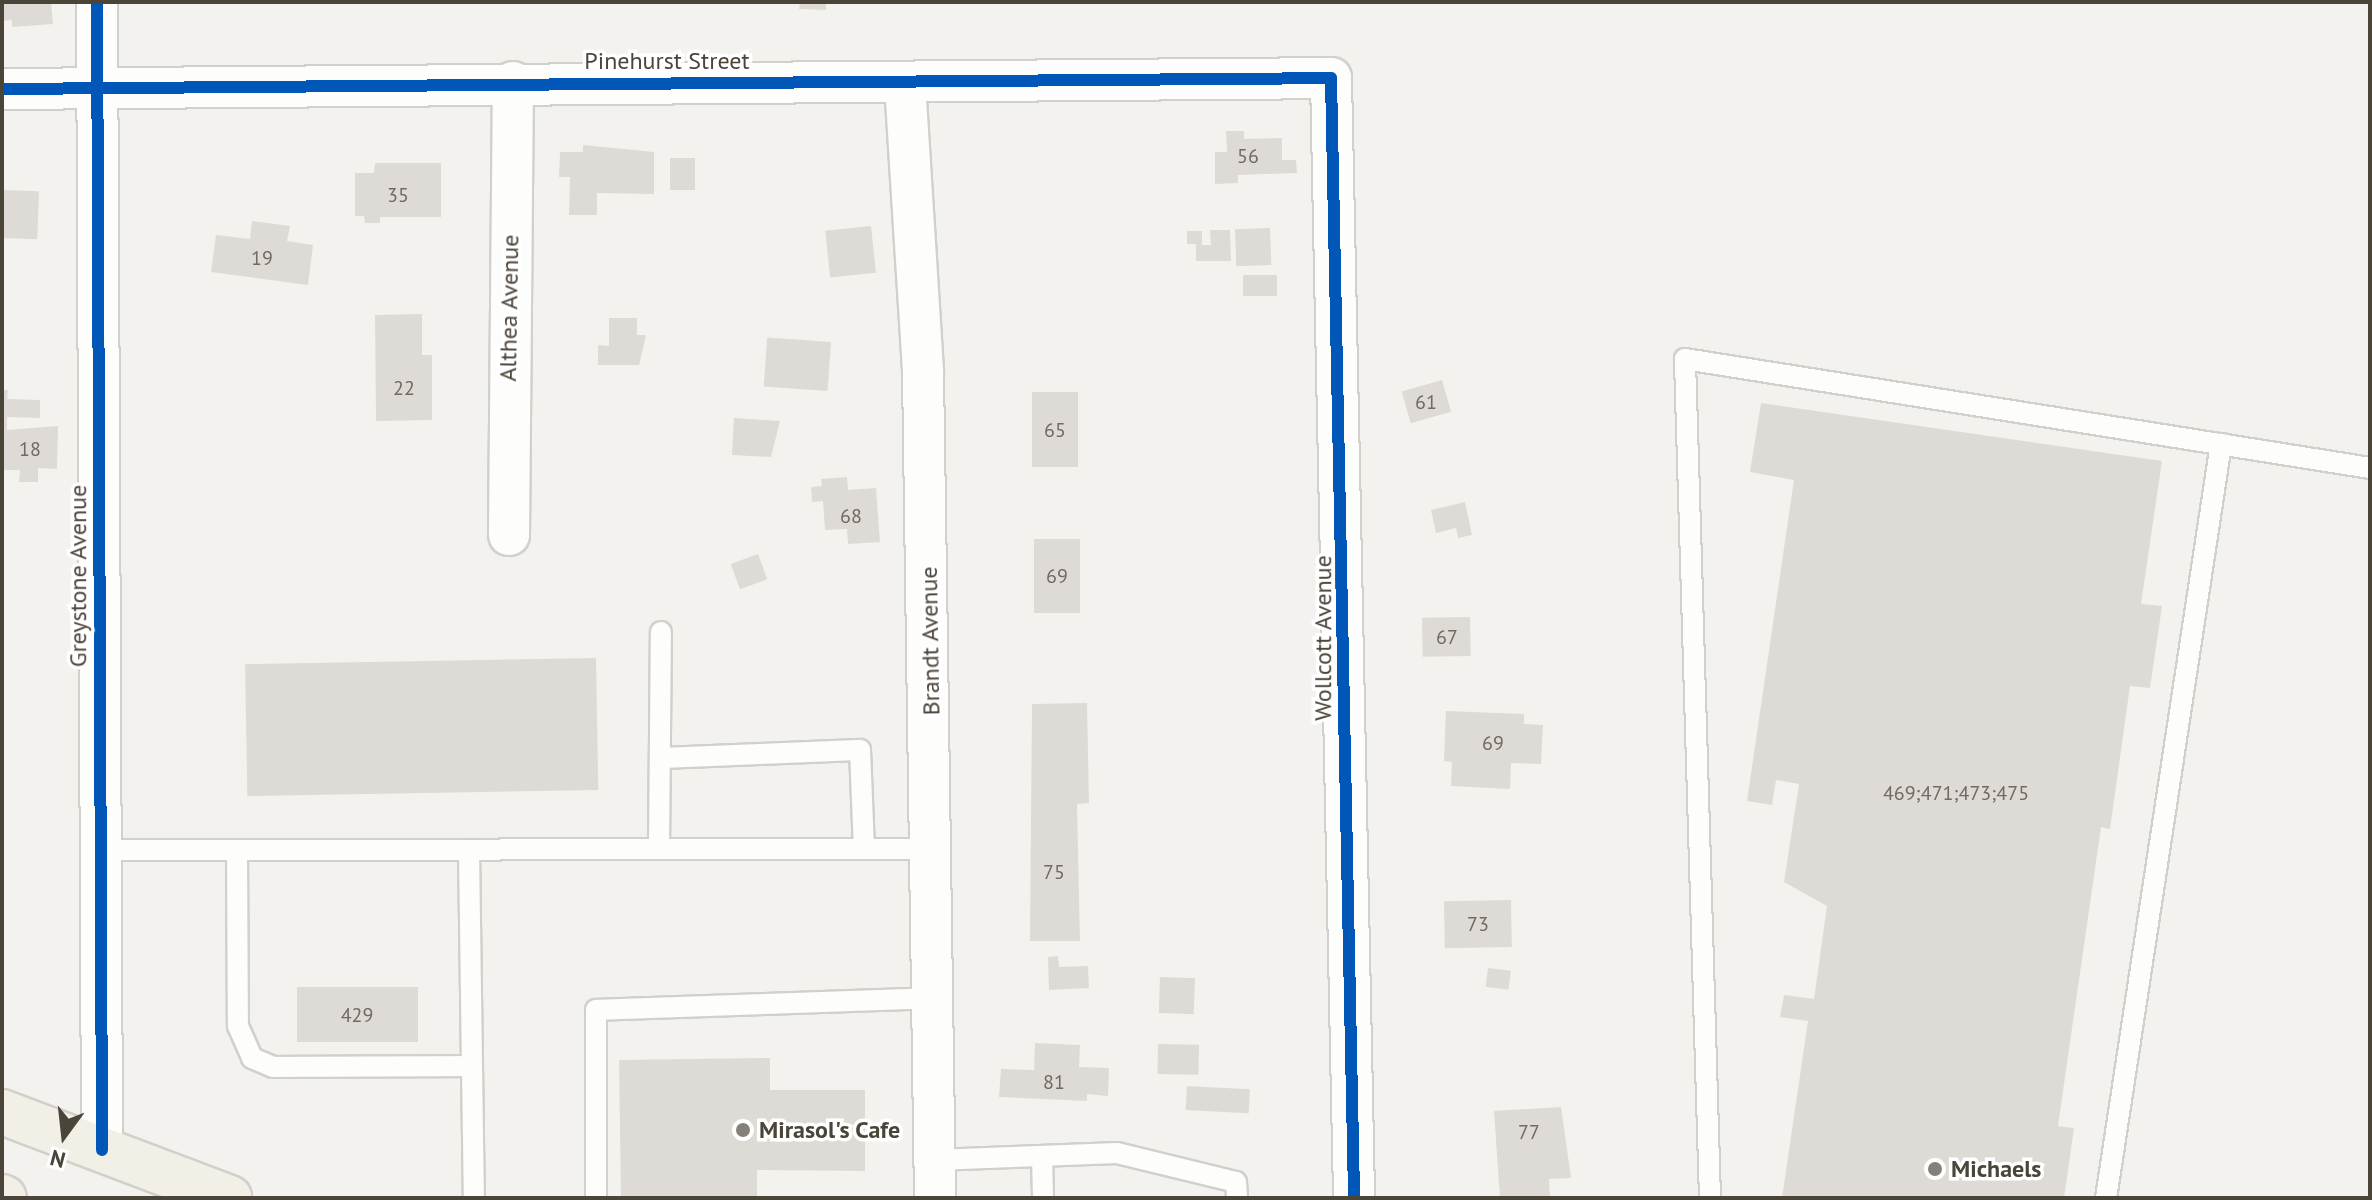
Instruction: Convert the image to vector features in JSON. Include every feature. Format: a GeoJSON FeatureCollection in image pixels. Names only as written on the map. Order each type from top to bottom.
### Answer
{"type":"FeatureCollection","features":[{"type":"Feature","properties":{"kind":"main road"},"geometry":{"type":"LineString","coordinates":[[2,1112],[229,1198]]}},
{"type":"Feature","properties":{"kind":"street","name":"Greystone Avenue"},"geometry":{"type":"LineString","coordinates":[[97,2],[102,1150]]}},
{"type":"Feature","properties":{"kind":"street","name":"Pinehurst Street"},"geometry":{"type":"LineString","coordinates":[[2,89],[513,82],[905,84],[1331,78]]}},
{"type":"Feature","properties":{"kind":"street","name":"Wollcott Avenue"},"geometry":{"type":"LineString","coordinates":[[1331,78],[1354,1198]]}},
{"type":"Feature","properties":{"kind":"street","name":"Althea Avenue"},"geometry":{"type":"LineString","coordinates":[[509,535],[513,82]]}},
{"type":"Feature","properties":{"kind":"street","name":"Brandt Avenue"},"geometry":{"type":"LineString","coordinates":[[905,84],[923,371],[934,849],[935,1179]]}},
{"type":"Feature","properties":{"kind":"lane"},"geometry":{"type":"LineString","coordinates":[[1710,1198],[1685,359],[2370,468]]}},
{"type":"Feature","properties":{"kind":"lane"},"geometry":{"type":"LineString","coordinates":[[2106,1198],[2221,444]]}},
{"type":"Feature","properties":{"kind":"lane"},"geometry":{"type":"LineString","coordinates":[[659,849],[661,632]]}},
{"type":"Feature","properties":{"kind":"lane"},"geometry":{"type":"LineString","coordinates":[[660,758],[860,750],[864,849]]}},
{"type":"Feature","properties":{"kind":"lane"},"geometry":{"type":"LineString","coordinates":[[101,850],[934,849]]}},
{"type":"Feature","properties":{"kind":"lane"},"geometry":{"type":"LineString","coordinates":[[237,850],[238,1026],[252,1058],[273,1067],[472,1066]]}},
{"type":"Feature","properties":{"kind":"lane"},"geometry":{"type":"LineString","coordinates":[[469,850],[474,1198]]}},
{"type":"Feature","properties":{"kind":"lane"},"geometry":{"type":"LineString","coordinates":[[596,1198],[596,1010],[934,998]]}},
{"type":"Feature","properties":{"kind":"lane"},"geometry":{"type":"LineString","coordinates":[[935,1179],[1042,1156],[1117,1153],[1236,1182],[1237,1198]]}},
{"type":"Feature","properties":{"kind":"lane"},"geometry":{"type":"LineString","coordinates":[[1042,1156],[1043,1198]]}},
{"type":"Feature","properties":{"kind":"building"},"geometry":{"type":"Polygon","coordinates":[[[2,2],[51,2],[53,24],[12,27],[12,20],[2,21],[2,2]]]}},
{"type":"Feature","properties":{"kind":"building"},"geometry":{"type":"Polygon","coordinates":[[[800,2],[826,2],[826,10],[799,9],[800,2]]]}},
{"type":"Feature","properties":{"kind":"building"},"geometry":{"type":"Polygon","coordinates":[[[1226,131],[1244,131],[1244,139],[1282,138],[1282,160],[1296,160],[1297,173],[1238,175],[1238,183],[1215,184],[1215,152],[1227,152],[1226,131]]]}},
{"type":"Feature","properties":{"kind":"building"},"geometry":{"type":"Polygon","coordinates":[[[583,145],[654,152],[654,194],[597,193],[597,215],[569,215],[570,177],[559,177],[560,152],[583,152],[583,145]]]}},
{"type":"Feature","properties":{"kind":"building"},"geometry":{"type":"Polygon","coordinates":[[[670,158],[695,158],[695,190],[670,190],[670,158]]]}},
{"type":"Feature","properties":{"kind":"building"},"geometry":{"type":"Polygon","coordinates":[[[375,163],[441,163],[441,217],[380,217],[380,223],[365,223],[364,216],[355,216],[355,173],[374,173],[375,163]]]}},
{"type":"Feature","properties":{"kind":"building"},"geometry":{"type":"Polygon","coordinates":[[[2,190],[39,191],[37,239],[2,238],[2,190]]]}},
{"type":"Feature","properties":{"kind":"building"},"geometry":{"type":"Polygon","coordinates":[[[252,221],[290,226],[287,241],[313,245],[308,285],[211,272],[216,235],[250,239],[252,221]]]}},
{"type":"Feature","properties":{"kind":"building"},"geometry":{"type":"Polygon","coordinates":[[[871,226],[876,273],[830,278],[825,231],[871,226]]]}},
{"type":"Feature","properties":{"kind":"building"},"geometry":{"type":"Polygon","coordinates":[[[1270,228],[1271,265],[1236,266],[1235,229],[1270,228]]]}},
{"type":"Feature","properties":{"kind":"building"},"geometry":{"type":"Polygon","coordinates":[[[1210,230],[1230,230],[1231,261],[1196,261],[1196,244],[1187,244],[1187,231],[1202,231],[1202,245],[1211,245],[1210,230]]]}},
{"type":"Feature","properties":{"kind":"building"},"geometry":{"type":"Polygon","coordinates":[[[1243,275],[1277,275],[1277,296],[1243,296],[1243,275]]]}},
{"type":"Feature","properties":{"kind":"building"},"geometry":{"type":"Polygon","coordinates":[[[422,314],[422,355],[432,355],[432,420],[376,421],[375,315],[422,314]]]}},
{"type":"Feature","properties":{"kind":"building"},"geometry":{"type":"Polygon","coordinates":[[[609,318],[637,318],[637,335],[646,335],[639,365],[598,365],[598,345],[609,346],[609,318]]]}},
{"type":"Feature","properties":{"kind":"building"},"geometry":{"type":"Polygon","coordinates":[[[767,338],[831,342],[828,391],[764,386],[767,338]]]}},
{"type":"Feature","properties":{"kind":"building"},"geometry":{"type":"Polygon","coordinates":[[[1442,380],[1451,412],[1411,423],[1402,392],[1442,380]]]}},
{"type":"Feature","properties":{"kind":"building"},"geometry":{"type":"Polygon","coordinates":[[[2,390],[8,390],[7,399],[40,400],[40,418],[7,417],[7,430],[58,426],[57,469],[38,468],[38,482],[19,482],[20,470],[2,470],[2,390]]]}},
{"type":"Feature","properties":{"kind":"building"},"geometry":{"type":"Polygon","coordinates":[[[1032,392],[1078,392],[1078,467],[1032,467],[1032,392]]]}},
{"type":"Feature","properties":{"kind":"building"},"geometry":{"type":"Polygon","coordinates":[[[1761,403],[2162,461],[2141,604],[2162,606],[2150,688],[2130,686],[2110,829],[2101,827],[2058,1126],[2074,1128],[2064,1198],[1782,1198],[1808,1021],[1780,1017],[1784,995],[1814,999],[1827,906],[1784,882],[1799,784],[1776,780],[1772,805],[1747,801],[1794,480],[1750,472],[1761,403]]]}},
{"type":"Feature","properties":{"kind":"building"},"geometry":{"type":"Polygon","coordinates":[[[734,418],[780,421],[771,457],[732,455],[734,418]]]}},
{"type":"Feature","properties":{"kind":"building"},"geometry":{"type":"Polygon","coordinates":[[[847,477],[848,490],[876,488],[880,542],[848,544],[847,529],[825,530],[823,501],[812,502],[811,487],[822,486],[821,479],[847,477]]]}},
{"type":"Feature","properties":{"kind":"building"},"geometry":{"type":"Polygon","coordinates":[[[1465,502],[1472,535],[1458,538],[1456,528],[1436,533],[1431,510],[1465,502]]]}},
{"type":"Feature","properties":{"kind":"building"},"geometry":{"type":"Polygon","coordinates":[[[1034,539],[1080,539],[1080,613],[1034,613],[1034,539]]]}},
{"type":"Feature","properties":{"kind":"building"},"geometry":{"type":"Polygon","coordinates":[[[758,554],[767,579],[740,589],[731,564],[758,554]]]}},
{"type":"Feature","properties":{"kind":"building"},"geometry":{"type":"Polygon","coordinates":[[[1470,617],[1471,656],[1423,657],[1422,618],[1470,617]]]}},
{"type":"Feature","properties":{"kind":"building"},"geometry":{"type":"Polygon","coordinates":[[[596,658],[598,790],[247,796],[245,664],[596,658]]]}},
{"type":"Feature","properties":{"kind":"building"},"geometry":{"type":"Polygon","coordinates":[[[1087,703],[1089,803],[1077,804],[1080,941],[1030,941],[1032,704],[1087,703]]]}},
{"type":"Feature","properties":{"kind":"building"},"geometry":{"type":"Polygon","coordinates":[[[1446,711],[1524,714],[1524,724],[1543,725],[1541,764],[1511,763],[1510,789],[1451,786],[1452,762],[1444,761],[1446,711]]]}},
{"type":"Feature","properties":{"kind":"building"},"geometry":{"type":"Polygon","coordinates":[[[1511,900],[1512,947],[1445,948],[1444,901],[1511,900]]]}},
{"type":"Feature","properties":{"kind":"building"},"geometry":{"type":"Polygon","coordinates":[[[1058,956],[1059,967],[1088,966],[1089,988],[1049,990],[1048,957],[1058,956]]]}},
{"type":"Feature","properties":{"kind":"building"},"geometry":{"type":"Polygon","coordinates":[[[1488,968],[1511,971],[1509,990],[1486,987],[1488,968]]]}},
{"type":"Feature","properties":{"kind":"building"},"geometry":{"type":"Polygon","coordinates":[[[1160,977],[1195,978],[1194,1014],[1159,1013],[1160,977]]]}},
{"type":"Feature","properties":{"kind":"building"},"geometry":{"type":"Polygon","coordinates":[[[297,987],[418,987],[418,1042],[297,1042],[297,987]]]}},
{"type":"Feature","properties":{"kind":"building"},"geometry":{"type":"Polygon","coordinates":[[[1035,1043],[1080,1045],[1079,1067],[1109,1068],[1108,1096],[1087,1094],[1087,1101],[999,1097],[1001,1069],[1034,1070],[1035,1043]]]}},
{"type":"Feature","properties":{"kind":"building"},"geometry":{"type":"Polygon","coordinates":[[[1158,1044],[1199,1045],[1198,1075],[1157,1074],[1158,1044]]]}},
{"type":"Feature","properties":{"kind":"building","name":"Mirasol's Cafe"},"geometry":{"type":"Polygon","coordinates":[[[770,1058],[770,1090],[865,1090],[865,1171],[757,1170],[757,1198],[621,1198],[619,1060],[770,1058]]]}},
{"type":"Feature","properties":{"kind":"building"},"geometry":{"type":"Polygon","coordinates":[[[1187,1086],[1250,1089],[1249,1113],[1186,1110],[1187,1086]]]}},
{"type":"Feature","properties":{"kind":"building"},"geometry":{"type":"Polygon","coordinates":[[[1561,1107],[1571,1178],[1549,1179],[1550,1198],[1500,1198],[1494,1111],[1561,1107]]]}},
{"type":"Feature","properties":{"kind":"cycle path"},"geometry":{"type":"LineString","coordinates":[[97,2],[102,1150]]}},
{"type":"Feature","properties":{"kind":"cycle path"},"geometry":{"type":"LineString","coordinates":[[2,89],[1331,78],[1354,1198]]}},
{"type":"Feature","properties":{"kind":"place","name":"Mirasol's Cafe"},"geometry":{"type":"Point","coordinates":[743,1130]}},
{"type":"Feature","properties":{"kind":"place","name":"Michaels"},"geometry":{"type":"Point","coordinates":[1935,1169]}}]}
